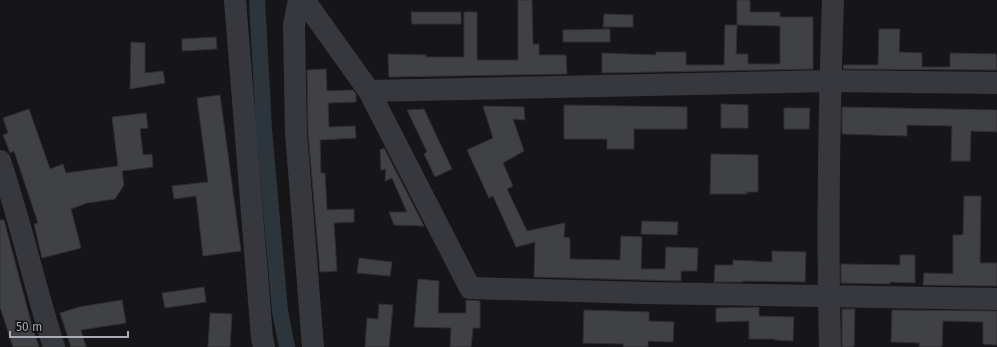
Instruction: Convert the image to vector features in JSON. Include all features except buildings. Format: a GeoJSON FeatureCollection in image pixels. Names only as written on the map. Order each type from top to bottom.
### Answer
{"type":"FeatureCollection","features":[{"type":"Feature","properties":{"kind":"street"},"geometry":{"type":"LineString","coordinates":[[235,0],[261,330],[264,347]]}},
{"type":"Feature","properties":{"kind":"street"},"geometry":{"type":"LineString","coordinates":[[300,0],[294,25],[296,134],[313,347]]}},
{"type":"Feature","properties":{"kind":"street"},"geometry":{"type":"LineString","coordinates":[[304,0],[369,91],[470,288],[651,293],[997,299]]}},
{"type":"Feature","properties":{"kind":"street"},"geometry":{"type":"LineString","coordinates":[[830,347],[830,82],[833,0]]}},
{"type":"Feature","properties":{"kind":"street"},"geometry":{"type":"LineString","coordinates":[[369,91],[830,82],[997,84]]}},
{"type":"Feature","properties":{"kind":"street"},"geometry":{"type":"LineString","coordinates":[[0,161],[12,195],[43,312],[54,347]]}},
{"type":"Feature","properties":{"kind":"waterway"},"geometry":{"type":"LineString","coordinates":[[257,0],[264,129],[280,311],[287,347]]}}]}
